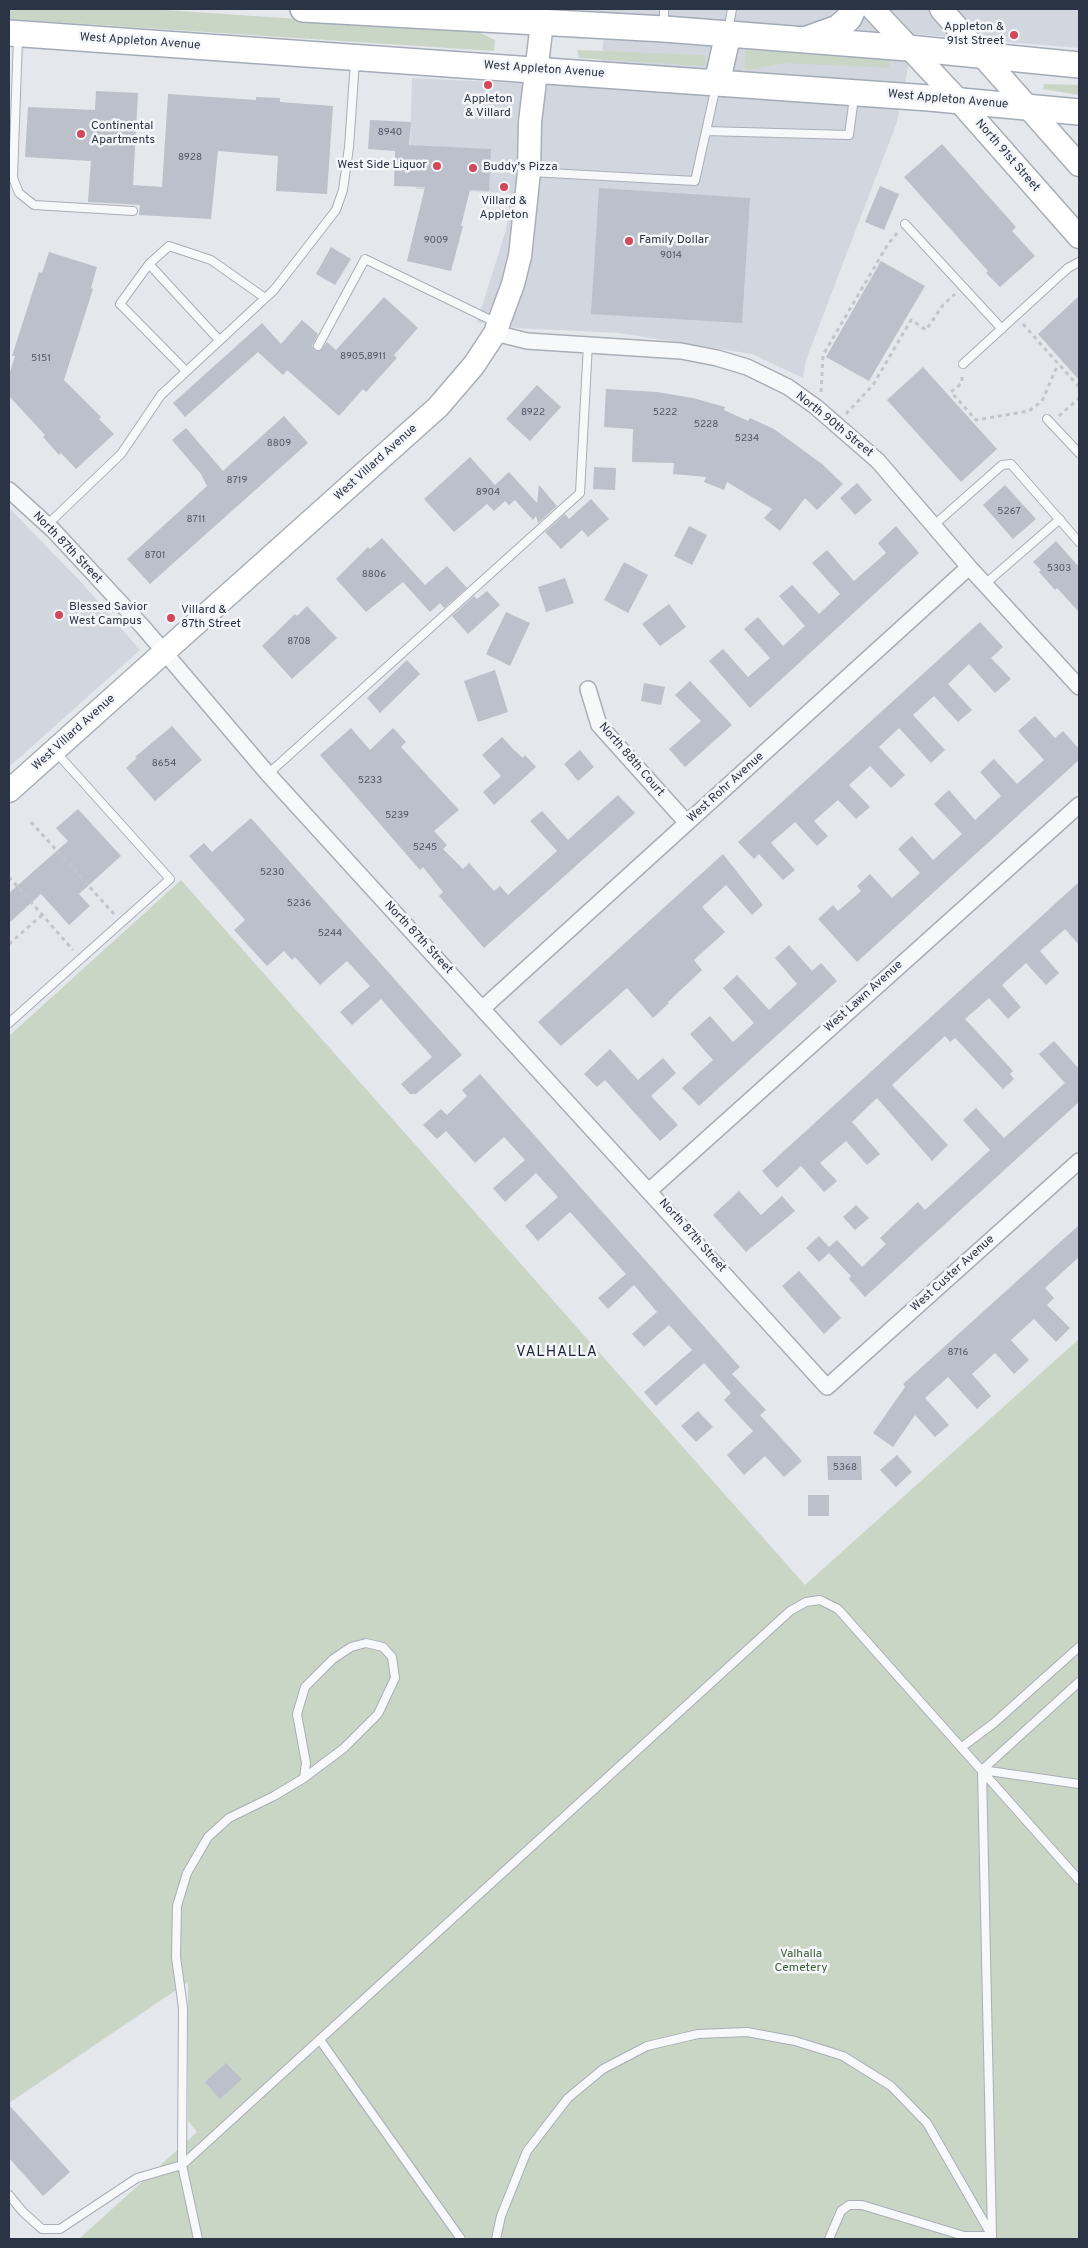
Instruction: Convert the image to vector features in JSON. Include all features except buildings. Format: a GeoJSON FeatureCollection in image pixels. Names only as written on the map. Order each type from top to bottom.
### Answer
{"type":"FeatureCollection","features":[{"type":"Feature","properties":{"kind":"main road"},"geometry":{"type":"LineString","coordinates":[[303,9],[537,20],[664,19],[728,34],[908,48],[1079,65]]}},
{"type":"Feature","properties":{"kind":"main road"},"geometry":{"type":"LineString","coordinates":[[802,40],[825,34],[838,28],[849,18],[852,9]]}},
{"type":"Feature","properties":{"kind":"main road","name":"West Appleton Avenue"},"geometry":{"type":"LineString","coordinates":[[13,33],[716,82],[958,100],[1079,112]]}},
{"type":"Feature","properties":{"kind":"main road"},"geometry":{"type":"LineString","coordinates":[[716,82],[728,34]]}},
{"type":"Feature","properties":{"kind":"street","name":"North 91st Street"},"geometry":{"type":"LineString","coordinates":[[873,9],[958,100],[1079,237]]}},
{"type":"Feature","properties":{"kind":"street"},"geometry":{"type":"LineString","coordinates":[[941,9],[1079,165]]}},
{"type":"Feature","properties":{"kind":"street","name":"West Villard Avenue"},"geometry":{"type":"LineString","coordinates":[[9,791],[438,407],[474,365],[497,328],[520,256],[529,172],[530,122],[536,70],[537,20]]}},
{"type":"Feature","properties":{"kind":"street","name":"North 90th Street"},"geometry":{"type":"LineString","coordinates":[[497,328],[527,341],[681,351],[717,358],[755,371],[788,387],[816,407],[878,461],[933,526],[1079,687]]}},
{"type":"Feature","properties":{"kind":"street","name":"North 87th Street"},"geometry":{"type":"LineString","coordinates":[[9,490],[47,525],[164,652],[268,774],[650,1190],[827,1387]]}},
{"type":"Feature","properties":{"kind":"street","name":"West Rohr Avenue"},"geometry":{"type":"LineString","coordinates":[[483,1008],[969,566]]}},
{"type":"Feature","properties":{"kind":"street","name":"North 88th Court"},"geometry":{"type":"LineString","coordinates":[[588,689],[599,725],[687,824]]}},
{"type":"Feature","properties":{"kind":"street","name":"West Lawn Avenue"},"geometry":{"type":"LineString","coordinates":[[650,1190],[1079,805]]}},
{"type":"Feature","properties":{"kind":"street","name":"West Custer Avenue"},"geometry":{"type":"LineString","coordinates":[[827,1387],[1079,1161]]}},
{"type":"Feature","properties":{"kind":"lane"},"geometry":{"type":"LineString","coordinates":[[728,34],[732,9]]}},
{"type":"Feature","properties":{"kind":"lane"},"geometry":{"type":"LineString","coordinates":[[13,33],[13,178],[18,193],[34,205],[133,211]]}},
{"type":"Feature","properties":{"kind":"lane"},"geometry":{"type":"LineString","coordinates":[[47,525],[121,454],[161,395],[265,298],[336,210],[343,190],[349,147],[355,57]]}},
{"type":"Feature","properties":{"kind":"lane"},"geometry":{"type":"LineString","coordinates":[[529,172],[695,181],[716,82]]}},
{"type":"Feature","properties":{"kind":"lane"},"geometry":{"type":"LineString","coordinates":[[706,131],[849,135],[855,93]]}},
{"type":"Feature","properties":{"kind":"lane"},"geometry":{"type":"LineString","coordinates":[[905,224],[1002,329]]}},
{"type":"Feature","properties":{"kind":"lane"},"geometry":{"type":"LineString","coordinates":[[186,371],[120,304],[149,264],[169,246],[211,260],[265,298]]}},
{"type":"Feature","properties":{"kind":"lane"},"geometry":{"type":"LineString","coordinates":[[318,346],[365,258],[497,328]]}},
{"type":"Feature","properties":{"kind":"lane"},"geometry":{"type":"LineString","coordinates":[[963,364],[1068,268],[1079,262]]}},
{"type":"Feature","properties":{"kind":"lane"},"geometry":{"type":"LineString","coordinates":[[149,264],[219,340]]}},
{"type":"Feature","properties":{"kind":"lane"},"geometry":{"type":"LineString","coordinates":[[268,774],[580,493],[588,344]]}},
{"type":"Feature","properties":{"kind":"lane"},"geometry":{"type":"LineString","coordinates":[[1049,421],[1079,453]]}},
{"type":"Feature","properties":{"kind":"lane"},"geometry":{"type":"LineString","coordinates":[[933,526],[1002,465],[1011,464],[1079,542]]}},
{"type":"Feature","properties":{"kind":"lane"},"geometry":{"type":"LineString","coordinates":[[985,584],[1060,520]]}},
{"type":"Feature","properties":{"kind":"lane"},"geometry":{"type":"LineString","coordinates":[[9,1023],[170,878],[55,750]]}},
{"type":"Feature","properties":{"kind":"lane"},"geometry":{"type":"LineString","coordinates":[[9,2195],[23,2212],[42,2229],[60,2229],[137,2178],[182,2165],[790,1611],[806,1602],[820,1600],[838,1609],[1079,1880]]}},
{"type":"Feature","properties":{"kind":"lane"},"geometry":{"type":"LineString","coordinates":[[198,2239],[182,2165],[182,2008],[176,1957],[177,1906],[187,1873],[208,1837],[229,1818],[274,1796],[304,1778],[344,1748],[378,1714],[395,1678],[392,1657],[384,1647],[366,1643],[351,1647],[333,1659],[305,1687],[298,1714],[306,1763],[304,1778]]}},
{"type":"Feature","properties":{"kind":"lane"},"geometry":{"type":"LineString","coordinates":[[962,1747],[994,1723],[1079,1647]]}},
{"type":"Feature","properties":{"kind":"lane"},"geometry":{"type":"LineString","coordinates":[[992,2238],[982,1770],[1079,1682]]}},
{"type":"Feature","properties":{"kind":"lane"},"geometry":{"type":"LineString","coordinates":[[982,1770],[1079,1784]]}},
{"type":"Feature","properties":{"kind":"lane"},"geometry":{"type":"LineString","coordinates":[[496,2239],[501,2216],[527,2151],[568,2098],[603,2070],[647,2046],[698,2034],[747,2032],[795,2041],[843,2056],[891,2086],[927,2124],[992,2238]]}},
{"type":"Feature","properties":{"kind":"lane"},"geometry":{"type":"LineString","coordinates":[[320,2040],[460,2239]]}},
{"type":"Feature","properties":{"kind":"lane"},"geometry":{"type":"LineString","coordinates":[[828,2239],[841,2211],[849,2205],[862,2205],[964,2236],[992,2238]]}},
{"type":"Feature","properties":{"kind":"path"},"geometry":{"type":"LineString","coordinates":[[816,407],[821,392],[823,355],[888,244],[905,224]]}},
{"type":"Feature","properties":{"kind":"path"},"geometry":{"type":"LineString","coordinates":[[836,424],[873,385],[911,320],[926,330],[943,305],[963,287]]}},
{"type":"Feature","properties":{"kind":"path"},"geometry":{"type":"LineString","coordinates":[[1016,316],[1079,387]]}},
{"type":"Feature","properties":{"kind":"path"},"geometry":{"type":"LineString","coordinates":[[963,364],[962,382],[950,392],[976,420],[1029,411],[1042,401],[1058,364]]}},
{"type":"Feature","properties":{"kind":"path"},"geometry":{"type":"LineString","coordinates":[[1049,421],[1079,398]]}},
{"type":"Feature","properties":{"kind":"path"},"geometry":{"type":"LineString","coordinates":[[31,822],[121,922]]}},
{"type":"Feature","properties":{"kind":"path"},"geometry":{"type":"LineString","coordinates":[[9,877],[81,958]]}},
{"type":"Feature","properties":{"kind":"path"},"geometry":{"type":"LineString","coordinates":[[9,944],[42,915]]}},
{"type":"Feature","properties":{"kind":"shaded area"},"geometry":{"type":"Polygon","coordinates":[[[555,9],[1079,9],[1079,48],[915,34],[897,122],[806,360],[803,378],[752,354],[619,333],[517,328],[477,322],[506,230],[511,193],[416,189],[417,152],[410,152],[412,78],[599,87],[606,12],[555,9]]]}},
{"type":"Feature","properties":{"kind":"shaded area","name":"Blessed Savior West Campus"},"geometry":{"type":"Polygon","coordinates":[[[9,508],[80,581],[140,650],[9,767],[9,508]]]}},
{"type":"Feature","properties":{"kind":"green space"},"geometry":{"type":"Polygon","coordinates":[[[9,9],[150,9],[476,31],[495,40],[494,51],[9,19],[9,9]]]}},
{"type":"Feature","properties":{"kind":"green space"},"geometry":{"type":"Polygon","coordinates":[[[577,50],[704,55],[706,64],[703,66],[579,58],[577,50]]]}},
{"type":"Feature","properties":{"kind":"green space"},"geometry":{"type":"Polygon","coordinates":[[[754,50],[889,60],[889,68],[784,63],[749,70],[744,67],[746,51],[754,50]]]}},
{"type":"Feature","properties":{"kind":"green space"},"geometry":{"type":"Polygon","coordinates":[[[1044,84],[1079,85],[1079,95],[1043,89],[1044,84]]]}},
{"type":"Feature","properties":{"kind":"green space","name":"Valhalla Cemetery"},"geometry":{"type":"Polygon","coordinates":[[[181,880],[805,1585],[1079,1339],[1079,2239],[79,2239],[197,2132],[188,2121],[188,1982],[9,2103],[9,1036],[181,880]]]}},
{"type":"Feature","properties":{"kind":"place","name":"Appleton & 91st Street"},"geometry":{"type":"Point","coordinates":[1014,35]}},
{"type":"Feature","properties":{"kind":"place","name":"Appleton & Villard"},"geometry":{"type":"Point","coordinates":[488,85]}},
{"type":"Feature","properties":{"kind":"place","name":"Continental Apartments"},"geometry":{"type":"Point","coordinates":[81,134]}},
{"type":"Feature","properties":{"kind":"place","name":"West Side Liquor"},"geometry":{"type":"Point","coordinates":[437,166]}},
{"type":"Feature","properties":{"kind":"place","name":"Buddy's Pizza"},"geometry":{"type":"Point","coordinates":[473,168]}},
{"type":"Feature","properties":{"kind":"place","name":"Villard & Appleton"},"geometry":{"type":"Point","coordinates":[504,187]}},
{"type":"Feature","properties":{"kind":"place","name":"Family Dollar"},"geometry":{"type":"Point","coordinates":[629,241]}},
{"type":"Feature","properties":{"kind":"place","name":"Blessed Savior West Campus"},"geometry":{"type":"Point","coordinates":[59,615]}},
{"type":"Feature","properties":{"kind":"place","name":"Villard & 87th Street"},"geometry":{"type":"Point","coordinates":[171,618]}},
{"type":"Feature","properties":{"kind":"district","name":"VALHALLA"},"geometry":{"type":"Point","coordinates":[557,1353]}}]}
